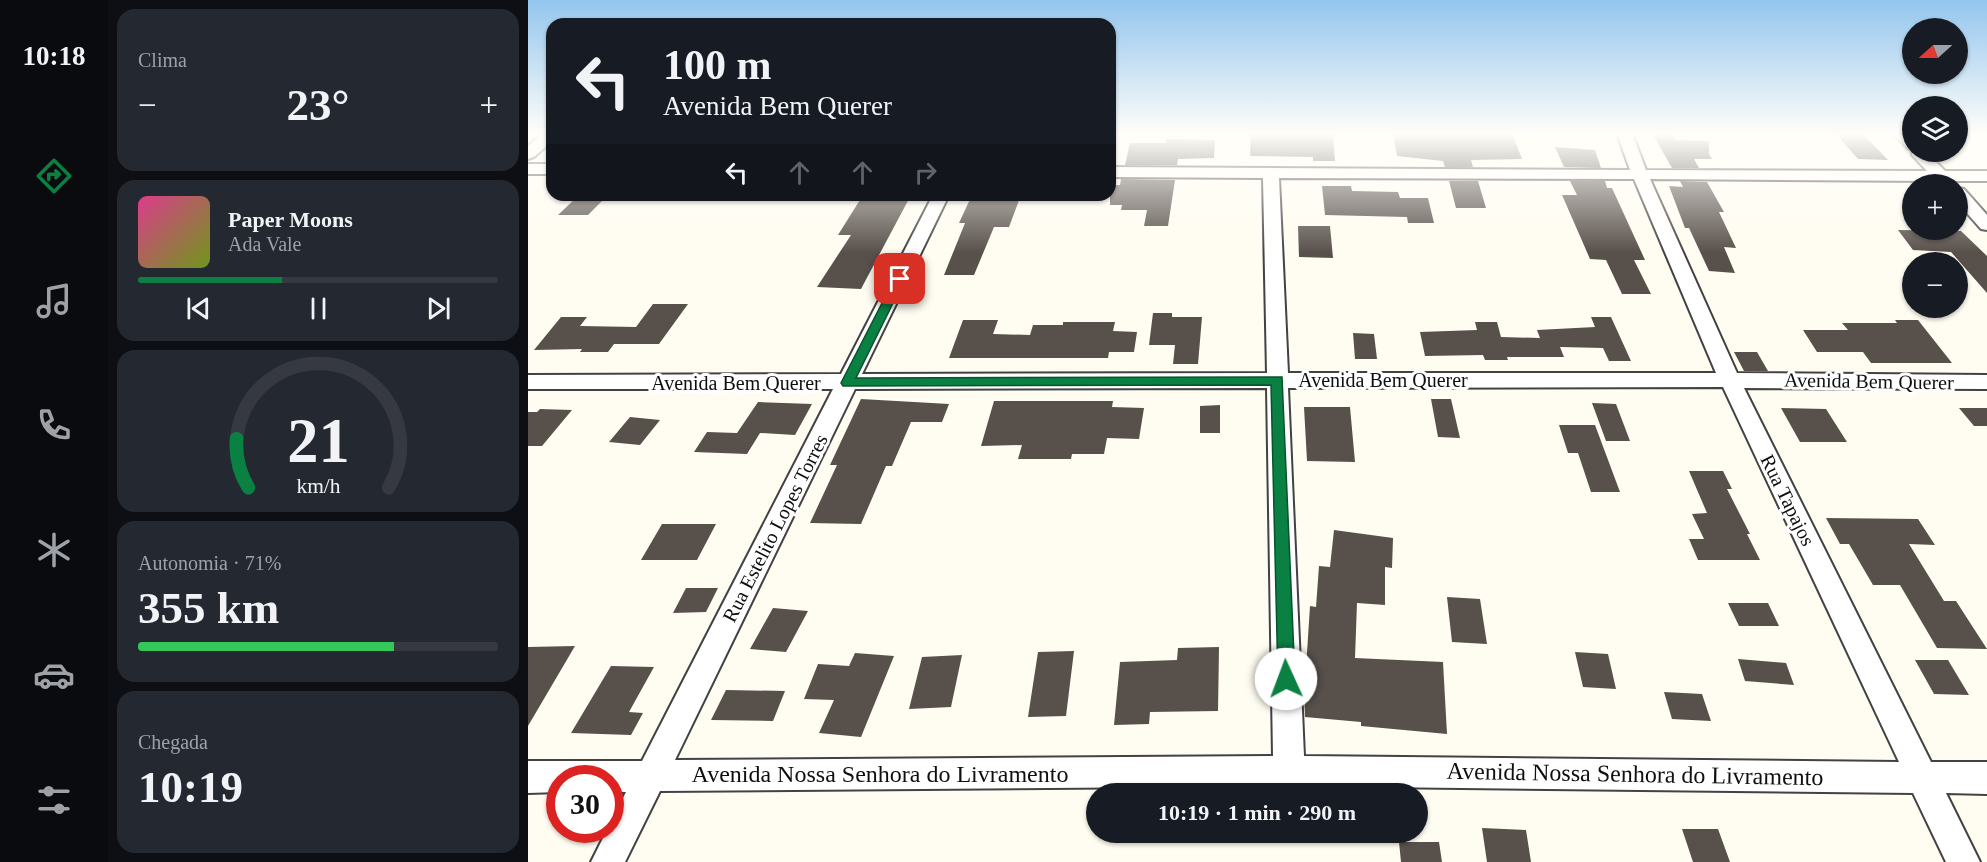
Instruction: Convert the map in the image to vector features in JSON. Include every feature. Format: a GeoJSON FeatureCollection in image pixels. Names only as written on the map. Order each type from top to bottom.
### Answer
{"type":"FeatureCollection","features":[{"type":"Feature","properties":{"kind":"street"},"geometry":{"type":"LineString","coordinates":[[1271,173],[1289,771]]}},
{"type":"Feature","properties":{"kind":"street"},"geometry":{"type":"LineString","coordinates":[[1497,173],[1902,179]]}},
{"type":"Feature","properties":{"kind":"street","name":"Rua Tapajos"},"geometry":{"type":"LineString","coordinates":[[1640,174],[1730,380],[1963,862]]}},
{"type":"Feature","properties":{"kind":"street"},"geometry":{"type":"LineString","coordinates":[[1968,178],[1987,176]]}},
{"type":"Feature","properties":{"kind":"street","name":"Rua Estelito Lopes Torres"},"geometry":{"type":"LineString","coordinates":[[608,862],[939,201]]}},
{"type":"Feature","properties":{"kind":"street"},"geometry":{"type":"LineString","coordinates":[[1968,205],[1987,225]]}},
{"type":"Feature","properties":{"kind":"street","name":"Avenida Bem Querer"},"geometry":{"type":"LineString","coordinates":[[528,382],[1730,380],[1987,382]]}},
{"type":"Feature","properties":{"kind":"street","name":"Avenida Nossa Senhora do Livramento"},"geometry":{"type":"LineString","coordinates":[[528,777],[1289,771],[1987,778]]}},
{"type":"Feature","properties":{"kind":"building"},"geometry":{"type":"Polygon","coordinates":[[[1121,179],[1175,180],[1168,226],[1144,226],[1147,210],[1121,210],[1122,205],[1110,205],[1110,201],[1116,201],[1116,185],[1120,185],[1121,179]]]}},
{"type":"Feature","properties":{"kind":"building"},"geometry":{"type":"Polygon","coordinates":[[[1449,181],[1478,181],[1486,208],[1456,208],[1449,181]]]}},
{"type":"Feature","properties":{"kind":"building"},"geometry":{"type":"Polygon","coordinates":[[[1570,181],[1605,181],[1607,188],[1612,188],[1645,260],[1634,260],[1651,294],[1622,294],[1606,260],[1590,259],[1562,195],[1577,195],[1570,181]]]}},
{"type":"Feature","properties":{"kind":"building"},"geometry":{"type":"Polygon","coordinates":[[[1680,181],[1707,182],[1724,212],[1719,212],[1736,248],[1724,247],[1735,273],[1709,271],[1689,228],[1685,228],[1669,186],[1683,187],[1680,181]]]}},
{"type":"Feature","properties":{"kind":"building"},"geometry":{"type":"Polygon","coordinates":[[[1322,186],[1351,186],[1352,191],[1398,192],[1400,198],[1428,198],[1434,223],[1408,223],[1407,217],[1325,215],[1322,186]]]}},
{"type":"Feature","properties":{"kind":"building"},"geometry":{"type":"Polygon","coordinates":[[[573,201],[602,201],[588,215],[558,215],[573,201]]]}},
{"type":"Feature","properties":{"kind":"building"},"geometry":{"type":"Polygon","coordinates":[[[859,201],[908,201],[861,289],[817,287],[851,235],[838,235],[859,201]]]}},
{"type":"Feature","properties":{"kind":"building"},"geometry":{"type":"Polygon","coordinates":[[[969,201],[1019,201],[1009,227],[994,227],[974,275],[944,275],[965,223],[959,223],[969,201]]]}},
{"type":"Feature","properties":{"kind":"building"},"geometry":{"type":"Polygon","coordinates":[[[1298,226],[1330,226],[1333,258],[1299,257],[1298,226]]]}},
{"type":"Feature","properties":{"kind":"building"},"geometry":{"type":"Polygon","coordinates":[[[1968,238],[1987,256],[1987,293],[1968,271],[1968,252],[1913,250],[1906,240],[1968,240],[1968,238]]]}},
{"type":"Feature","properties":{"kind":"building"},"geometry":{"type":"Polygon","coordinates":[[[653,304],[688,304],[659,344],[614,344],[608,352],[580,352],[582,349],[534,350],[561,317],[587,317],[580,326],[636,327],[653,304]]]}},
{"type":"Feature","properties":{"kind":"building"},"geometry":{"type":"Polygon","coordinates":[[[1153,313],[1172,313],[1172,317],[1202,317],[1198,364],[1173,364],[1175,345],[1149,345],[1153,313]]]}},
{"type":"Feature","properties":{"kind":"building"},"geometry":{"type":"Polygon","coordinates":[[[1591,317],[1611,317],[1631,361],[1609,361],[1603,348],[1560,347],[1564,357],[1507,357],[1508,360],[1485,360],[1483,355],[1425,356],[1420,332],[1477,330],[1475,322],[1497,322],[1501,337],[1540,338],[1537,330],[1595,327],[1591,317]]]}},
{"type":"Feature","properties":{"kind":"building"},"geometry":{"type":"Polygon","coordinates":[[[963,320],[998,320],[993,334],[1030,335],[1033,325],[1063,325],[1063,322],[1115,322],[1113,331],[1137,332],[1134,352],[1109,352],[1108,358],[949,358],[963,320]]]}},
{"type":"Feature","properties":{"kind":"building"},"geometry":{"type":"Polygon","coordinates":[[[1895,320],[1918,320],[1952,363],[1871,363],[1863,352],[1817,352],[1803,330],[1848,330],[1842,323],[1897,323],[1895,320]]]}},
{"type":"Feature","properties":{"kind":"building"},"geometry":{"type":"Polygon","coordinates":[[[1353,333],[1374,334],[1377,359],[1355,359],[1353,333]]]}},
{"type":"Feature","properties":{"kind":"building"},"geometry":{"type":"Polygon","coordinates":[[[1734,352],[1757,352],[1768,371],[1744,371],[1734,352]]]}},
{"type":"Feature","properties":{"kind":"building"},"geometry":{"type":"Polygon","coordinates":[[[861,399],[949,404],[942,422],[911,422],[892,466],[886,466],[861,524],[810,523],[837,465],[830,465],[861,399]]]}},
{"type":"Feature","properties":{"kind":"building"},"geometry":{"type":"Polygon","coordinates":[[[1431,399],[1451,399],[1460,438],[1438,437],[1431,399]]]}},
{"type":"Feature","properties":{"kind":"building"},"geometry":{"type":"Polygon","coordinates":[[[994,401],[1113,401],[1112,407],[1144,408],[1139,439],[1107,438],[1104,454],[1072,454],[1071,459],[1018,459],[1022,445],[981,446],[994,401]]]}},
{"type":"Feature","properties":{"kind":"building"},"geometry":{"type":"Polygon","coordinates":[[[758,402],[812,404],[795,435],[760,433],[747,454],[694,452],[707,432],[737,433],[758,402]]]}},
{"type":"Feature","properties":{"kind":"building"},"geometry":{"type":"Polygon","coordinates":[[[1592,403],[1616,404],[1630,441],[1606,441],[1592,403]]]}},
{"type":"Feature","properties":{"kind":"building"},"geometry":{"type":"Polygon","coordinates":[[[1220,405],[1220,433],[1200,433],[1200,406],[1220,405]]]}},
{"type":"Feature","properties":{"kind":"building"},"geometry":{"type":"Polygon","coordinates":[[[1304,407],[1350,407],[1355,462],[1307,461],[1304,407]]]}},
{"type":"Feature","properties":{"kind":"building"},"geometry":{"type":"Polygon","coordinates":[[[1781,408],[1826,409],[1847,442],[1800,442],[1781,408]]]}},
{"type":"Feature","properties":{"kind":"building"},"geometry":{"type":"Polygon","coordinates":[[[1959,408],[1987,408],[1987,426],[1974,426],[1959,408]]]}},
{"type":"Feature","properties":{"kind":"building"},"geometry":{"type":"Polygon","coordinates":[[[540,409],[572,410],[542,446],[528,446],[528,412],[537,412],[540,409]]]}},
{"type":"Feature","properties":{"kind":"building"},"geometry":{"type":"Polygon","coordinates":[[[630,417],[660,420],[640,445],[609,442],[630,417]]]}},
{"type":"Feature","properties":{"kind":"building"},"geometry":{"type":"Polygon","coordinates":[[[1559,425],[1595,425],[1620,492],[1591,492],[1578,453],[1568,453],[1559,425]]]}},
{"type":"Feature","properties":{"kind":"building"},"geometry":{"type":"Polygon","coordinates":[[[1689,471],[1723,471],[1732,489],[1727,489],[1750,534],[1747,534],[1760,560],[1698,560],[1689,539],[1704,539],[1692,514],[1707,513],[1689,471]]]}},
{"type":"Feature","properties":{"kind":"building"},"geometry":{"type":"Polygon","coordinates":[[[1826,518],[1918,519],[1935,545],[1909,544],[1944,601],[1956,601],[1987,649],[1937,648],[1900,585],[1873,585],[1849,544],[1840,544],[1826,518]]]}},
{"type":"Feature","properties":{"kind":"building"},"geometry":{"type":"Polygon","coordinates":[[[662,524],[716,524],[697,560],[641,560],[662,524]]]}},
{"type":"Feature","properties":{"kind":"building"},"geometry":{"type":"Polygon","coordinates":[[[1334,530],[1393,538],[1392,568],[1385,567],[1385,605],[1357,603],[1355,658],[1443,662],[1447,734],[1361,726],[1361,722],[1305,717],[1303,667],[1306,668],[1310,606],[1316,607],[1319,566],[1330,567],[1334,530]]]}},
{"type":"Feature","properties":{"kind":"building"},"geometry":{"type":"Polygon","coordinates":[[[686,588],[718,588],[706,612],[673,613],[686,588]]]}},
{"type":"Feature","properties":{"kind":"building"},"geometry":{"type":"Polygon","coordinates":[[[1447,597],[1480,599],[1487,644],[1452,642],[1447,597]]]}},
{"type":"Feature","properties":{"kind":"building"},"geometry":{"type":"Polygon","coordinates":[[[1728,603],[1768,603],[1779,626],[1739,626],[1728,603]]]}},
{"type":"Feature","properties":{"kind":"building"},"geometry":{"type":"Polygon","coordinates":[[[773,608],[808,611],[786,652],[750,649],[773,608]]]}},
{"type":"Feature","properties":{"kind":"building"},"geometry":{"type":"Polygon","coordinates":[[[575,646],[528,726],[528,647],[575,646]]]}},
{"type":"Feature","properties":{"kind":"building"},"geometry":{"type":"Polygon","coordinates":[[[1219,647],[1218,711],[1150,712],[1149,724],[1114,725],[1120,662],[1177,660],[1178,648],[1219,647]]]}},
{"type":"Feature","properties":{"kind":"building"},"geometry":{"type":"Polygon","coordinates":[[[1074,651],[1066,716],[1028,717],[1038,652],[1074,651]]]}},
{"type":"Feature","properties":{"kind":"building"},"geometry":{"type":"Polygon","coordinates":[[[1575,652],[1608,654],[1616,689],[1583,687],[1575,652]]]}},
{"type":"Feature","properties":{"kind":"building"},"geometry":{"type":"Polygon","coordinates":[[[855,653],[894,656],[861,737],[819,733],[834,700],[804,699],[818,664],[849,666],[855,653]]]}},
{"type":"Feature","properties":{"kind":"building"},"geometry":{"type":"Polygon","coordinates":[[[962,655],[951,707],[909,709],[922,657],[962,655]]]}},
{"type":"Feature","properties":{"kind":"building"},"geometry":{"type":"Polygon","coordinates":[[[1738,659],[1786,663],[1794,685],[1745,681],[1738,659]]]}},
{"type":"Feature","properties":{"kind":"building"},"geometry":{"type":"Polygon","coordinates":[[[1915,660],[1948,660],[1969,695],[1934,694],[1915,660]]]}},
{"type":"Feature","properties":{"kind":"building"},"geometry":{"type":"Polygon","coordinates":[[[611,666],[654,667],[629,712],[643,713],[631,735],[571,733],[611,666]]]}},
{"type":"Feature","properties":{"kind":"building"},"geometry":{"type":"Polygon","coordinates":[[[726,690],[785,691],[773,721],[711,720],[726,690]]]}},
{"type":"Feature","properties":{"kind":"building"},"geometry":{"type":"Polygon","coordinates":[[[1664,692],[1702,694],[1711,721],[1672,719],[1664,692]]]}},
{"type":"Feature","properties":{"kind":"building"},"geometry":{"type":"Polygon","coordinates":[[[1482,828],[1526,830],[1531,862],[1487,862],[1482,828]]]}},
{"type":"Feature","properties":{"kind":"building"},"geometry":{"type":"Polygon","coordinates":[[[1682,829],[1718,829],[1730,862],[1693,862],[1682,829]]]}},
{"type":"Feature","properties":{"kind":"building"},"geometry":{"type":"Polygon","coordinates":[[[1439,842],[1442,862],[1401,862],[1399,843],[1439,842]]]}},
{"type":"Feature","properties":{"kind":"route"},"geometry":{"type":"LineString","coordinates":[[900,279],[847,383],[1278,380],[1286,679]]}}]}
